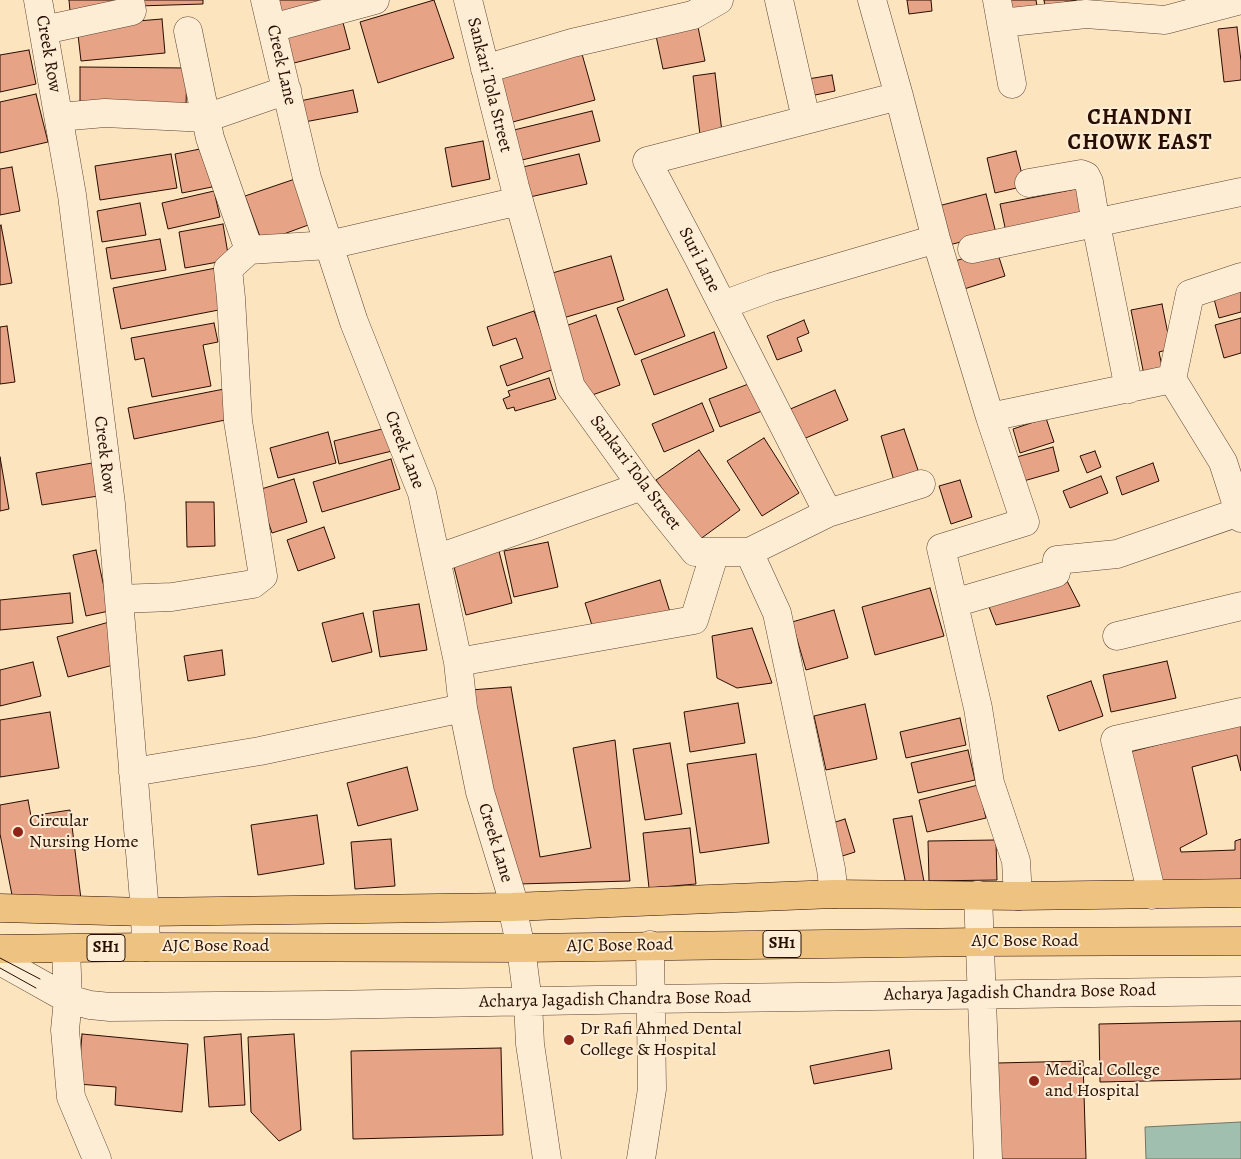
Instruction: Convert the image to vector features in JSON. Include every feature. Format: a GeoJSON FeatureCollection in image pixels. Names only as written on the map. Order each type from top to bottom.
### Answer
{"type":"FeatureCollection","features":[{"type":"Feature","properties":{"kind":"main road"},"geometry":{"type":"LineString","coordinates":[[0,908],[145,912],[512,907],[834,894],[1018,896],[1241,893]]}},
{"type":"Feature","properties":{"kind":"main road","name":"AJC Bose Road"},"geometry":{"type":"LineString","coordinates":[[0,949],[146,947],[521,948],[650,945],[1241,941]]}},
{"type":"Feature","properties":{"kind":"street","name":"Creek Row"},"geometry":{"type":"LineString","coordinates":[[38,0],[72,195],[107,475],[145,912]]}},
{"type":"Feature","properties":{"kind":"street"},"geometry":{"type":"LineString","coordinates":[[44,30],[132,11],[130,0]]}},
{"type":"Feature","properties":{"kind":"street","name":"Creek Lane"},"geometry":{"type":"LineString","coordinates":[[265,0],[307,178],[354,322],[422,493],[458,662],[463,708],[480,792],[512,897],[512,907],[521,948],[528,1002],[530,1044],[547,1159]]}},
{"type":"Feature","properties":{"kind":"street"},"geometry":{"type":"LineString","coordinates":[[272,28],[375,0]]}},
{"type":"Feature","properties":{"kind":"street","name":"Sankari Tola Street"},"geometry":{"type":"LineString","coordinates":[[468,0],[519,201],[571,388],[642,486],[695,552],[749,552]]}},
{"type":"Feature","properties":{"kind":"street"},"geometry":{"type":"LineString","coordinates":[[485,69],[572,43],[693,15],[719,0]]}},
{"type":"Feature","properties":{"kind":"street"},"geometry":{"type":"LineString","coordinates":[[779,0],[806,119]]}},
{"type":"Feature","properties":{"kind":"street"},"geometry":{"type":"LineString","coordinates":[[872,0],[900,96],[936,239],[990,417],[1026,522],[942,548],[978,708],[990,783],[1016,861],[1018,896]]}},
{"type":"Feature","properties":{"kind":"street"},"geometry":{"type":"LineString","coordinates":[[1012,84],[999,12],[1086,7],[1164,10],[1241,0]]}},
{"type":"Feature","properties":{"kind":"street"},"geometry":{"type":"LineString","coordinates":[[188,31],[210,138],[249,250]]}},
{"type":"Feature","properties":{"kind":"street"},"geometry":{"type":"LineString","coordinates":[[59,117],[105,113],[206,118],[287,90]]}},
{"type":"Feature","properties":{"kind":"street","name":"Suri Lane"},"geometry":{"type":"LineString","coordinates":[[828,513],[647,161],[900,96]]}},
{"type":"Feature","properties":{"kind":"street"},"geometry":{"type":"LineString","coordinates":[[1029,184],[1081,174],[1086,176],[1089,182],[1130,389]]}},
{"type":"Feature","properties":{"kind":"street"},"geometry":{"type":"LineString","coordinates":[[972,249],[1241,192]]}},
{"type":"Feature","properties":{"kind":"street"},"geometry":{"type":"LineString","coordinates":[[119,599],[172,597],[244,586],[253,584],[263,576],[238,421],[232,298],[228,269],[249,250],[329,244],[519,201]]}},
{"type":"Feature","properties":{"kind":"street"},"geometry":{"type":"LineString","coordinates":[[722,306],[772,287],[936,239]]}},
{"type":"Feature","properties":{"kind":"street"},"geometry":{"type":"LineString","coordinates":[[954,603],[1056,573],[1057,560],[1117,554],[1240,515],[1223,462],[1172,379],[1190,294],[1241,277]]}},
{"type":"Feature","properties":{"kind":"street"},"geometry":{"type":"LineString","coordinates":[[990,417],[1172,379]]}},
{"type":"Feature","properties":{"kind":"street"},"geometry":{"type":"LineString","coordinates":[[834,894],[831,869],[776,613],[749,552],[828,513],[921,484]]}},
{"type":"Feature","properties":{"kind":"street"},"geometry":{"type":"LineString","coordinates":[[436,559],[642,486]]}},
{"type":"Feature","properties":{"kind":"street"},"geometry":{"type":"LineString","coordinates":[[458,662],[694,620],[715,552]]}},
{"type":"Feature","properties":{"kind":"street"},"geometry":{"type":"LineString","coordinates":[[1117,636],[1241,606]]}},
{"type":"Feature","properties":{"kind":"street"},"geometry":{"type":"LineString","coordinates":[[133,772],[260,751],[463,708]]}},
{"type":"Feature","properties":{"kind":"street"},"geometry":{"type":"LineString","coordinates":[[1152,895],[1115,740],[1241,712]]}},
{"type":"Feature","properties":{"kind":"street"},"geometry":{"type":"LineString","coordinates":[[978,896],[988,1159]]}},
{"type":"Feature","properties":{"kind":"street"},"geometry":{"type":"LineString","coordinates":[[145,912],[146,947]]}},
{"type":"Feature","properties":{"kind":"street"},"geometry":{"type":"LineString","coordinates":[[641,1159],[652,1089],[650,945]]}},
{"type":"Feature","properties":{"kind":"street"},"geometry":{"type":"LineString","coordinates":[[66,949],[68,1000],[65,1030],[71,1097],[97,1159]]}},
{"type":"Feature","properties":{"kind":"street","name":"Acharya Jagadish Chandra Bose Road"},"geometry":{"type":"LineString","coordinates":[[0,961],[68,1000],[90,1006],[528,1002],[1241,991]]}},
{"type":"Feature","properties":{"kind":"shaded area"},"geometry":{"type":"Polygon","coordinates":[[[1241,1122],[1241,1159],[1146,1159],[1145,1127],[1241,1122]]]}},
{"type":"Feature","properties":{"kind":"building"},"geometry":{"type":"Polygon","coordinates":[[[69,0],[124,0],[70,11],[69,0]]]}},
{"type":"Feature","properties":{"kind":"building"},"geometry":{"type":"Polygon","coordinates":[[[137,0],[203,0],[203,4],[138,6],[137,0]]]}},
{"type":"Feature","properties":{"kind":"building"},"geometry":{"type":"Polygon","coordinates":[[[269,0],[327,0],[275,23],[269,0]]]}},
{"type":"Feature","properties":{"kind":"building"},"geometry":{"type":"Polygon","coordinates":[[[434,0],[454,58],[378,83],[360,22],[434,0]]]}},
{"type":"Feature","properties":{"kind":"building"},"geometry":{"type":"Polygon","coordinates":[[[907,0],[931,0],[932,11],[909,14],[907,0]]]}},
{"type":"Feature","properties":{"kind":"building"},"geometry":{"type":"Polygon","coordinates":[[[1001,0],[1036,0],[1037,6],[1003,12],[1001,0]]]}},
{"type":"Feature","properties":{"kind":"building"},"geometry":{"type":"Polygon","coordinates":[[[1044,0],[1077,0],[1045,6],[1044,0]]]}},
{"type":"Feature","properties":{"kind":"building"},"geometry":{"type":"Polygon","coordinates":[[[341,15],[350,49],[290,64],[281,30],[341,15]]]}},
{"type":"Feature","properties":{"kind":"building"},"geometry":{"type":"Polygon","coordinates":[[[162,19],[165,53],[81,61],[77,26],[162,19]]]}},
{"type":"Feature","properties":{"kind":"building"},"geometry":{"type":"Polygon","coordinates":[[[697,22],[705,61],[663,69],[655,31],[697,22]]]}},
{"type":"Feature","properties":{"kind":"building"},"geometry":{"type":"Polygon","coordinates":[[[1237,27],[1241,80],[1224,82],[1218,29],[1237,27]]]}},
{"type":"Feature","properties":{"kind":"building"},"geometry":{"type":"Polygon","coordinates":[[[29,50],[36,84],[0,92],[0,55],[29,50]]]}},
{"type":"Feature","properties":{"kind":"building"},"geometry":{"type":"Polygon","coordinates":[[[582,54],[595,100],[509,123],[497,78],[582,54]]]}},
{"type":"Feature","properties":{"kind":"building"},"geometry":{"type":"Polygon","coordinates":[[[80,67],[187,68],[186,106],[80,105],[80,67]]]}},
{"type":"Feature","properties":{"kind":"building"},"geometry":{"type":"Polygon","coordinates":[[[715,73],[722,132],[700,135],[693,76],[715,73]]]}},
{"type":"Feature","properties":{"kind":"building"},"geometry":{"type":"Polygon","coordinates":[[[832,75],[835,91],[805,97],[802,80],[832,75]]]}},
{"type":"Feature","properties":{"kind":"building"},"geometry":{"type":"Polygon","coordinates":[[[353,90],[358,112],[299,123],[295,102],[353,90]]]}},
{"type":"Feature","properties":{"kind":"building"},"geometry":{"type":"Polygon","coordinates":[[[36,94],[48,142],[0,153],[0,102],[36,94]]]}},
{"type":"Feature","properties":{"kind":"building"},"geometry":{"type":"Polygon","coordinates":[[[592,111],[600,141],[522,160],[514,130],[592,111]]]}},
{"type":"Feature","properties":{"kind":"building"},"geometry":{"type":"Polygon","coordinates":[[[483,141],[490,179],[452,187],[445,148],[483,141]]]}},
{"type":"Feature","properties":{"kind":"building"},"geometry":{"type":"Polygon","coordinates":[[[205,148],[212,187],[182,193],[175,154],[205,148]]]}},
{"type":"Feature","properties":{"kind":"building"},"geometry":{"type":"Polygon","coordinates":[[[1016,151],[1025,186],[995,193],[987,158],[1016,151]]]}},
{"type":"Feature","properties":{"kind":"building"},"geometry":{"type":"Polygon","coordinates":[[[171,154],[177,188],[100,200],[95,166],[171,154]]]}},
{"type":"Feature","properties":{"kind":"building"},"geometry":{"type":"Polygon","coordinates":[[[579,154],[587,184],[530,197],[523,167],[579,154]]]}},
{"type":"Feature","properties":{"kind":"building"},"geometry":{"type":"Polygon","coordinates":[[[12,167],[20,211],[0,215],[0,169],[12,167]]]}},
{"type":"Feature","properties":{"kind":"building"},"geometry":{"type":"Polygon","coordinates":[[[295,179],[311,224],[262,242],[245,196],[295,179]]]}},
{"type":"Feature","properties":{"kind":"building"},"geometry":{"type":"Polygon","coordinates":[[[1086,187],[1091,215],[1006,232],[1000,204],[1086,187]]]}},
{"type":"Feature","properties":{"kind":"building"},"geometry":{"type":"Polygon","coordinates":[[[214,191],[220,217],[168,229],[162,203],[214,191]]]}},
{"type":"Feature","properties":{"kind":"building"},"geometry":{"type":"Polygon","coordinates":[[[986,194],[996,233],[949,245],[938,206],[986,194]]]}},
{"type":"Feature","properties":{"kind":"building"},"geometry":{"type":"Polygon","coordinates":[[[140,203],[146,235],[102,242],[97,211],[140,203]]]}},
{"type":"Feature","properties":{"kind":"building"},"geometry":{"type":"Polygon","coordinates":[[[223,224],[229,260],[185,268],[179,232],[223,224]]]}},
{"type":"Feature","properties":{"kind":"building"},"geometry":{"type":"Polygon","coordinates":[[[0,226],[12,283],[0,285],[0,226]]]}},
{"type":"Feature","properties":{"kind":"building"},"geometry":{"type":"Polygon","coordinates":[[[160,239],[166,270],[111,279],[106,248],[160,239]]]}},
{"type":"Feature","properties":{"kind":"building"},"geometry":{"type":"Polygon","coordinates":[[[996,248],[1005,276],[961,290],[952,262],[996,248]]]}},
{"type":"Feature","properties":{"kind":"building"},"geometry":{"type":"Polygon","coordinates":[[[611,256],[624,300],[563,318],[549,274],[611,256]]]}},
{"type":"Feature","properties":{"kind":"building"},"geometry":{"type":"Polygon","coordinates":[[[221,267],[229,308],[121,329],[113,288],[221,267]]]}},
{"type":"Feature","properties":{"kind":"building"},"geometry":{"type":"Polygon","coordinates":[[[1241,287],[1241,312],[1219,318],[1213,295],[1241,287]]]}},
{"type":"Feature","properties":{"kind":"building"},"geometry":{"type":"Polygon","coordinates":[[[667,289],[685,336],[635,355],[617,308],[667,289]]]}},
{"type":"Feature","properties":{"kind":"building"},"geometry":{"type":"Polygon","coordinates":[[[1162,304],[1171,349],[1159,352],[1163,371],[1144,375],[1131,310],[1162,304]]]}},
{"type":"Feature","properties":{"kind":"building"},"geometry":{"type":"Polygon","coordinates":[[[534,311],[554,369],[507,386],[500,366],[523,358],[516,338],[493,346],[487,327],[534,311]]]}},
{"type":"Feature","properties":{"kind":"building"},"geometry":{"type":"Polygon","coordinates":[[[596,315],[620,385],[584,398],[560,328],[596,315]]]}},
{"type":"Feature","properties":{"kind":"building"},"geometry":{"type":"Polygon","coordinates":[[[1241,318],[1241,353],[1224,358],[1215,325],[1241,318]]]}},
{"type":"Feature","properties":{"kind":"building"},"geometry":{"type":"Polygon","coordinates":[[[804,320],[809,333],[797,338],[802,351],[777,360],[767,336],[804,320]]]}},
{"type":"Feature","properties":{"kind":"building"},"geometry":{"type":"Polygon","coordinates":[[[214,323],[218,342],[203,345],[211,386],[152,397],[144,358],[135,360],[131,338],[214,323]]]}},
{"type":"Feature","properties":{"kind":"building"},"geometry":{"type":"Polygon","coordinates":[[[7,326],[15,382],[0,384],[0,327],[7,326]]]}},
{"type":"Feature","properties":{"kind":"building"},"geometry":{"type":"Polygon","coordinates":[[[714,332],[727,368],[654,395],[641,360],[714,332]]]}},
{"type":"Feature","properties":{"kind":"building"},"geometry":{"type":"Polygon","coordinates":[[[549,378],[556,399],[515,411],[514,407],[507,409],[503,399],[510,396],[508,391],[549,378]]]}},
{"type":"Feature","properties":{"kind":"building"},"geometry":{"type":"Polygon","coordinates":[[[751,383],[762,411],[720,427],[709,399],[751,383]]]}},
{"type":"Feature","properties":{"kind":"building"},"geometry":{"type":"Polygon","coordinates":[[[224,389],[230,419],[134,439],[128,408],[224,389]]]}},
{"type":"Feature","properties":{"kind":"building"},"geometry":{"type":"Polygon","coordinates":[[[835,390],[848,420],[801,440],[788,410],[835,390]]]}},
{"type":"Feature","properties":{"kind":"building"},"geometry":{"type":"Polygon","coordinates":[[[702,403],[714,431],[664,452],[652,424],[702,403]]]}},
{"type":"Feature","properties":{"kind":"building"},"geometry":{"type":"Polygon","coordinates":[[[1046,418],[1054,442],[1020,453],[1013,429],[1046,418]]]}},
{"type":"Feature","properties":{"kind":"building"},"geometry":{"type":"Polygon","coordinates":[[[386,428],[392,451],[339,464],[334,441],[386,428]]]}},
{"type":"Feature","properties":{"kind":"building"},"geometry":{"type":"Polygon","coordinates":[[[904,429],[919,473],[894,481],[881,436],[904,429]]]}},
{"type":"Feature","properties":{"kind":"building"},"geometry":{"type":"Polygon","coordinates":[[[328,432],[336,463],[278,478],[270,448],[328,432]]]}},
{"type":"Feature","properties":{"kind":"building"},"geometry":{"type":"Polygon","coordinates":[[[764,438],[799,493],[762,516],[727,461],[764,438]]]}},
{"type":"Feature","properties":{"kind":"building"},"geometry":{"type":"Polygon","coordinates":[[[1053,447],[1059,471],[1020,482],[1013,458],[1053,447]]]}},
{"type":"Feature","properties":{"kind":"building"},"geometry":{"type":"Polygon","coordinates":[[[699,450],[740,510],[699,540],[656,480],[699,450]]]}},
{"type":"Feature","properties":{"kind":"building"},"geometry":{"type":"Polygon","coordinates":[[[1095,451],[1101,467],[1087,473],[1080,456],[1095,451]]]}},
{"type":"Feature","properties":{"kind":"building"},"geometry":{"type":"Polygon","coordinates":[[[0,457],[9,509],[0,511],[0,457]]]}},
{"type":"Feature","properties":{"kind":"building"},"geometry":{"type":"Polygon","coordinates":[[[391,459],[400,489],[322,512],[313,482],[391,459]]]}},
{"type":"Feature","properties":{"kind":"building"},"geometry":{"type":"Polygon","coordinates":[[[92,463],[98,496],[42,505],[36,473],[92,463]]]}},
{"type":"Feature","properties":{"kind":"building"},"geometry":{"type":"Polygon","coordinates":[[[1153,463],[1159,481],[1122,495],[1116,477],[1153,463]]]}},
{"type":"Feature","properties":{"kind":"building"},"geometry":{"type":"Polygon","coordinates":[[[1101,476],[1108,493],[1070,508],[1063,491],[1101,476]]]}},
{"type":"Feature","properties":{"kind":"building"},"geometry":{"type":"Polygon","coordinates":[[[294,479],[307,522],[272,533],[258,490],[294,479]]]}},
{"type":"Feature","properties":{"kind":"building"},"geometry":{"type":"Polygon","coordinates":[[[960,480],[972,517],[951,524],[939,486],[960,480]]]}},
{"type":"Feature","properties":{"kind":"building"},"geometry":{"type":"Polygon","coordinates":[[[186,502],[214,502],[215,546],[187,547],[186,502]]]}},
{"type":"Feature","properties":{"kind":"building"},"geometry":{"type":"Polygon","coordinates":[[[324,527],[335,558],[298,571],[287,540],[324,527]]]}},
{"type":"Feature","properties":{"kind":"building"},"geometry":{"type":"Polygon","coordinates":[[[548,542],[558,587],[514,597],[504,551],[548,542]]]}},
{"type":"Feature","properties":{"kind":"building"},"geometry":{"type":"Polygon","coordinates":[[[96,550],[109,611],[86,616],[73,555],[96,550]]]}},
{"type":"Feature","properties":{"kind":"building"},"geometry":{"type":"Polygon","coordinates":[[[499,551],[512,603],[466,615],[453,563],[499,551]]]}},
{"type":"Feature","properties":{"kind":"building"},"geometry":{"type":"Polygon","coordinates":[[[1066,579],[1080,606],[996,625],[986,599],[1066,579]]]}},
{"type":"Feature","properties":{"kind":"building"},"geometry":{"type":"Polygon","coordinates":[[[660,580],[670,612],[595,635],[585,603],[660,580]]]}},
{"type":"Feature","properties":{"kind":"building"},"geometry":{"type":"Polygon","coordinates":[[[930,588],[944,636],[875,655],[862,607],[930,588]]]}},
{"type":"Feature","properties":{"kind":"building"},"geometry":{"type":"Polygon","coordinates":[[[70,593],[73,623],[0,630],[0,600],[70,593]]]}},
{"type":"Feature","properties":{"kind":"building"},"geometry":{"type":"Polygon","coordinates":[[[419,604],[427,650],[380,657],[373,611],[419,604]]]}},
{"type":"Feature","properties":{"kind":"building"},"geometry":{"type":"Polygon","coordinates":[[[834,610],[848,658],[806,670],[792,622],[834,610]]]}},
{"type":"Feature","properties":{"kind":"building"},"geometry":{"type":"Polygon","coordinates":[[[363,613],[372,652],[332,662],[322,623],[363,613]]]}},
{"type":"Feature","properties":{"kind":"building"},"geometry":{"type":"Polygon","coordinates":[[[109,622],[121,663],[68,677],[57,637],[109,622]]]}},
{"type":"Feature","properties":{"kind":"building"},"geometry":{"type":"Polygon","coordinates":[[[752,628],[772,683],[737,688],[717,678],[712,636],[752,628]]]}},
{"type":"Feature","properties":{"kind":"building"},"geometry":{"type":"Polygon","coordinates":[[[222,650],[225,675],[188,681],[184,656],[222,650]]]}},
{"type":"Feature","properties":{"kind":"building"},"geometry":{"type":"Polygon","coordinates":[[[1167,661],[1176,698],[1111,712],[1103,675],[1167,661]]]}},
{"type":"Feature","properties":{"kind":"building"},"geometry":{"type":"Polygon","coordinates":[[[33,662],[41,696],[0,706],[0,670],[33,662]]]}},
{"type":"Feature","properties":{"kind":"building"},"geometry":{"type":"Polygon","coordinates":[[[1091,681],[1103,716],[1059,731],[1047,696],[1091,681]]]}},
{"type":"Feature","properties":{"kind":"building"},"geometry":{"type":"Polygon","coordinates":[[[511,687],[540,857],[591,848],[573,748],[615,740],[630,881],[518,884],[487,789],[470,690],[511,687]]]}},
{"type":"Feature","properties":{"kind":"building"},"geometry":{"type":"Polygon","coordinates":[[[738,703],[745,743],[690,752],[684,712],[738,703]]]}},
{"type":"Feature","properties":{"kind":"building"},"geometry":{"type":"Polygon","coordinates":[[[865,704],[877,759],[826,770],[814,716],[865,704]]]}},
{"type":"Feature","properties":{"kind":"building"},"geometry":{"type":"Polygon","coordinates":[[[50,712],[59,768],[0,777],[0,720],[50,712]]]}},
{"type":"Feature","properties":{"kind":"building"},"geometry":{"type":"Polygon","coordinates":[[[960,718],[966,745],[906,758],[900,732],[960,718]]]}},
{"type":"Feature","properties":{"kind":"building"},"geometry":{"type":"Polygon","coordinates":[[[1241,723],[1241,771],[1237,755],[1192,767],[1207,834],[1180,848],[1181,852],[1235,850],[1235,841],[1241,839],[1241,884],[1156,886],[1122,754],[1241,723]]]}},
{"type":"Feature","properties":{"kind":"building"},"geometry":{"type":"Polygon","coordinates":[[[670,743],[682,814],[645,820],[633,749],[670,743]]]}},
{"type":"Feature","properties":{"kind":"building"},"geometry":{"type":"Polygon","coordinates":[[[968,750],[975,780],[918,793],[911,763],[968,750]]]}},
{"type":"Feature","properties":{"kind":"building"},"geometry":{"type":"Polygon","coordinates":[[[756,754],[769,843],[700,853],[687,764],[756,754]]]}},
{"type":"Feature","properties":{"kind":"building"},"geometry":{"type":"Polygon","coordinates":[[[407,767],[418,810],[358,826],[347,783],[407,767]]]}},
{"type":"Feature","properties":{"kind":"building"},"geometry":{"type":"Polygon","coordinates":[[[978,785],[986,818],[927,832],[919,800],[978,785]]]}},
{"type":"Feature","properties":{"kind":"building"},"geometry":{"type":"Polygon","coordinates":[[[28,800],[31,816],[70,810],[81,899],[12,895],[0,834],[0,805],[28,800]]]}},
{"type":"Feature","properties":{"kind":"building"},"geometry":{"type":"Polygon","coordinates":[[[317,815],[324,864],[258,875],[251,825],[317,815]]]}},
{"type":"Feature","properties":{"kind":"building"},"geometry":{"type":"Polygon","coordinates":[[[912,816],[925,887],[907,890],[893,819],[912,816]]]}},
{"type":"Feature","properties":{"kind":"building"},"geometry":{"type":"Polygon","coordinates":[[[845,819],[855,852],[836,858],[826,825],[845,819]]]}},
{"type":"Feature","properties":{"kind":"building"},"geometry":{"type":"Polygon","coordinates":[[[690,828],[696,884],[649,888],[643,833],[690,828]]]}},
{"type":"Feature","properties":{"kind":"building"},"geometry":{"type":"Polygon","coordinates":[[[391,839],[395,886],[355,889],[351,842],[391,839]]]}},
{"type":"Feature","properties":{"kind":"building"},"geometry":{"type":"Polygon","coordinates":[[[996,840],[997,880],[929,881],[928,841],[996,840]]]}},
{"type":"Feature","properties":{"kind":"building"},"geometry":{"type":"Polygon","coordinates":[[[1241,1021],[1241,1079],[1100,1082],[1099,1024],[1241,1021]]]}},
{"type":"Feature","properties":{"kind":"building"},"geometry":{"type":"Polygon","coordinates":[[[82,1034],[188,1044],[182,1112],[115,1105],[116,1087],[78,1084],[82,1034]]]}},
{"type":"Feature","properties":{"kind":"building"},"geometry":{"type":"Polygon","coordinates":[[[241,1034],[245,1105],[209,1107],[204,1037],[241,1034]]]}},
{"type":"Feature","properties":{"kind":"building"},"geometry":{"type":"Polygon","coordinates":[[[294,1034],[301,1130],[279,1141],[251,1112],[248,1037],[294,1034]]]}},
{"type":"Feature","properties":{"kind":"building"},"geometry":{"type":"Polygon","coordinates":[[[501,1048],[503,1135],[353,1139],[351,1051],[501,1048]]]}},
{"type":"Feature","properties":{"kind":"building"},"geometry":{"type":"Polygon","coordinates":[[[889,1050],[892,1069],[814,1084],[810,1066],[889,1050]]]}},
{"type":"Feature","properties":{"kind":"building"},"geometry":{"type":"Polygon","coordinates":[[[1083,1061],[1086,1159],[1000,1159],[997,1063],[1083,1061]]]}},
{"type":"Feature","properties":{"kind":"tram line"},"geometry":{"type":"LineString","coordinates":[[0,958],[40,979]]}},
{"type":"Feature","properties":{"kind":"tram line"},"geometry":{"type":"LineString","coordinates":[[0,968],[36,988]]}},
{"type":"Feature","properties":{"kind":"place","name":"Circular Nursing Home"},"geometry":{"type":"Point","coordinates":[18,832]}},
{"type":"Feature","properties":{"kind":"place","name":"Dr Rafi Ahmed Dental College & Hospital"},"geometry":{"type":"Point","coordinates":[569,1040]}},
{"type":"Feature","properties":{"kind":"place","name":"Medical College and Hospital"},"geometry":{"type":"Point","coordinates":[1034,1081]}},
{"type":"Feature","properties":{"kind":"district","name":"CHANDNI CHOWK EAST"},"geometry":{"type":"Point","coordinates":[1140,132]}}]}
